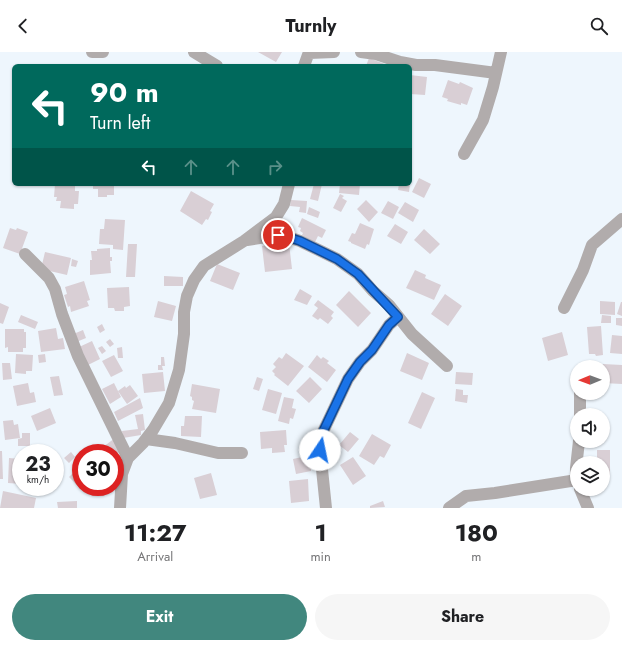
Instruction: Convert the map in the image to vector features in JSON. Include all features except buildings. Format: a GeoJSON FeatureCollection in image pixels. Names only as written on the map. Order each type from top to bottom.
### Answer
{"type":"FeatureCollection","features":[{"type":"Feature","properties":{"kind":"street"},"geometry":{"type":"LineString","coordinates":[[92,52],[103,52]]}},
{"type":"Feature","properties":{"kind":"street"},"geometry":{"type":"LineString","coordinates":[[194,52],[214,64]]}},
{"type":"Feature","properties":{"kind":"street"},"geometry":{"type":"LineString","coordinates":[[305,64],[309,52],[334,52]]}},
{"type":"Feature","properties":{"kind":"street"},"geometry":{"type":"LineString","coordinates":[[361,52],[376,54],[411,64]]}},
{"type":"Feature","properties":{"kind":"street"},"geometry":{"type":"LineString","coordinates":[[464,154],[483,120],[501,52]]}},
{"type":"Feature","properties":{"kind":"street"},"geometry":{"type":"LineString","coordinates":[[412,64],[435,65],[496,73]]}},
{"type":"Feature","properties":{"kind":"street"},"geometry":{"type":"LineString","coordinates":[[120,508],[122,474],[128,458],[153,430],[169,403],[179,370],[184,334],[184,312],[187,296],[194,280],[204,266],[276,217],[284,204],[288,186]]}},
{"type":"Feature","properties":{"kind":"street"},"geometry":{"type":"LineString","coordinates":[[564,308],[583,270],[592,245],[622,219]]}},
{"type":"Feature","properties":{"kind":"street"},"geometry":{"type":"LineString","coordinates":[[244,240],[278,235],[288,237],[300,241],[337,259],[358,274],[412,334],[447,366]]}},
{"type":"Feature","properties":{"kind":"street"},"geometry":{"type":"LineString","coordinates":[[25,254],[49,278],[55,289],[62,314],[78,356],[128,458]]}},
{"type":"Feature","properties":{"kind":"street"},"geometry":{"type":"LineString","coordinates":[[326,508],[320,438],[348,379],[360,362],[372,350],[389,325],[398,317]]}},
{"type":"Feature","properties":{"kind":"street"},"geometry":{"type":"LineString","coordinates":[[146,439],[175,443],[218,453],[242,453]]}},
{"type":"Feature","properties":{"kind":"street"},"geometry":{"type":"LineString","coordinates":[[449,508],[466,496],[570,482]]}},
{"type":"Feature","properties":{"kind":"street"},"geometry":{"type":"LineString","coordinates":[[583,496],[588,508]]}},
{"type":"Feature","properties":{"kind":"route"},"geometry":{"type":"LineString","coordinates":[[278,235],[300,241],[337,259],[358,274],[373,291],[389,305],[398,317],[389,325],[372,350],[360,362],[348,379],[320,438],[320,450]]}}]}
